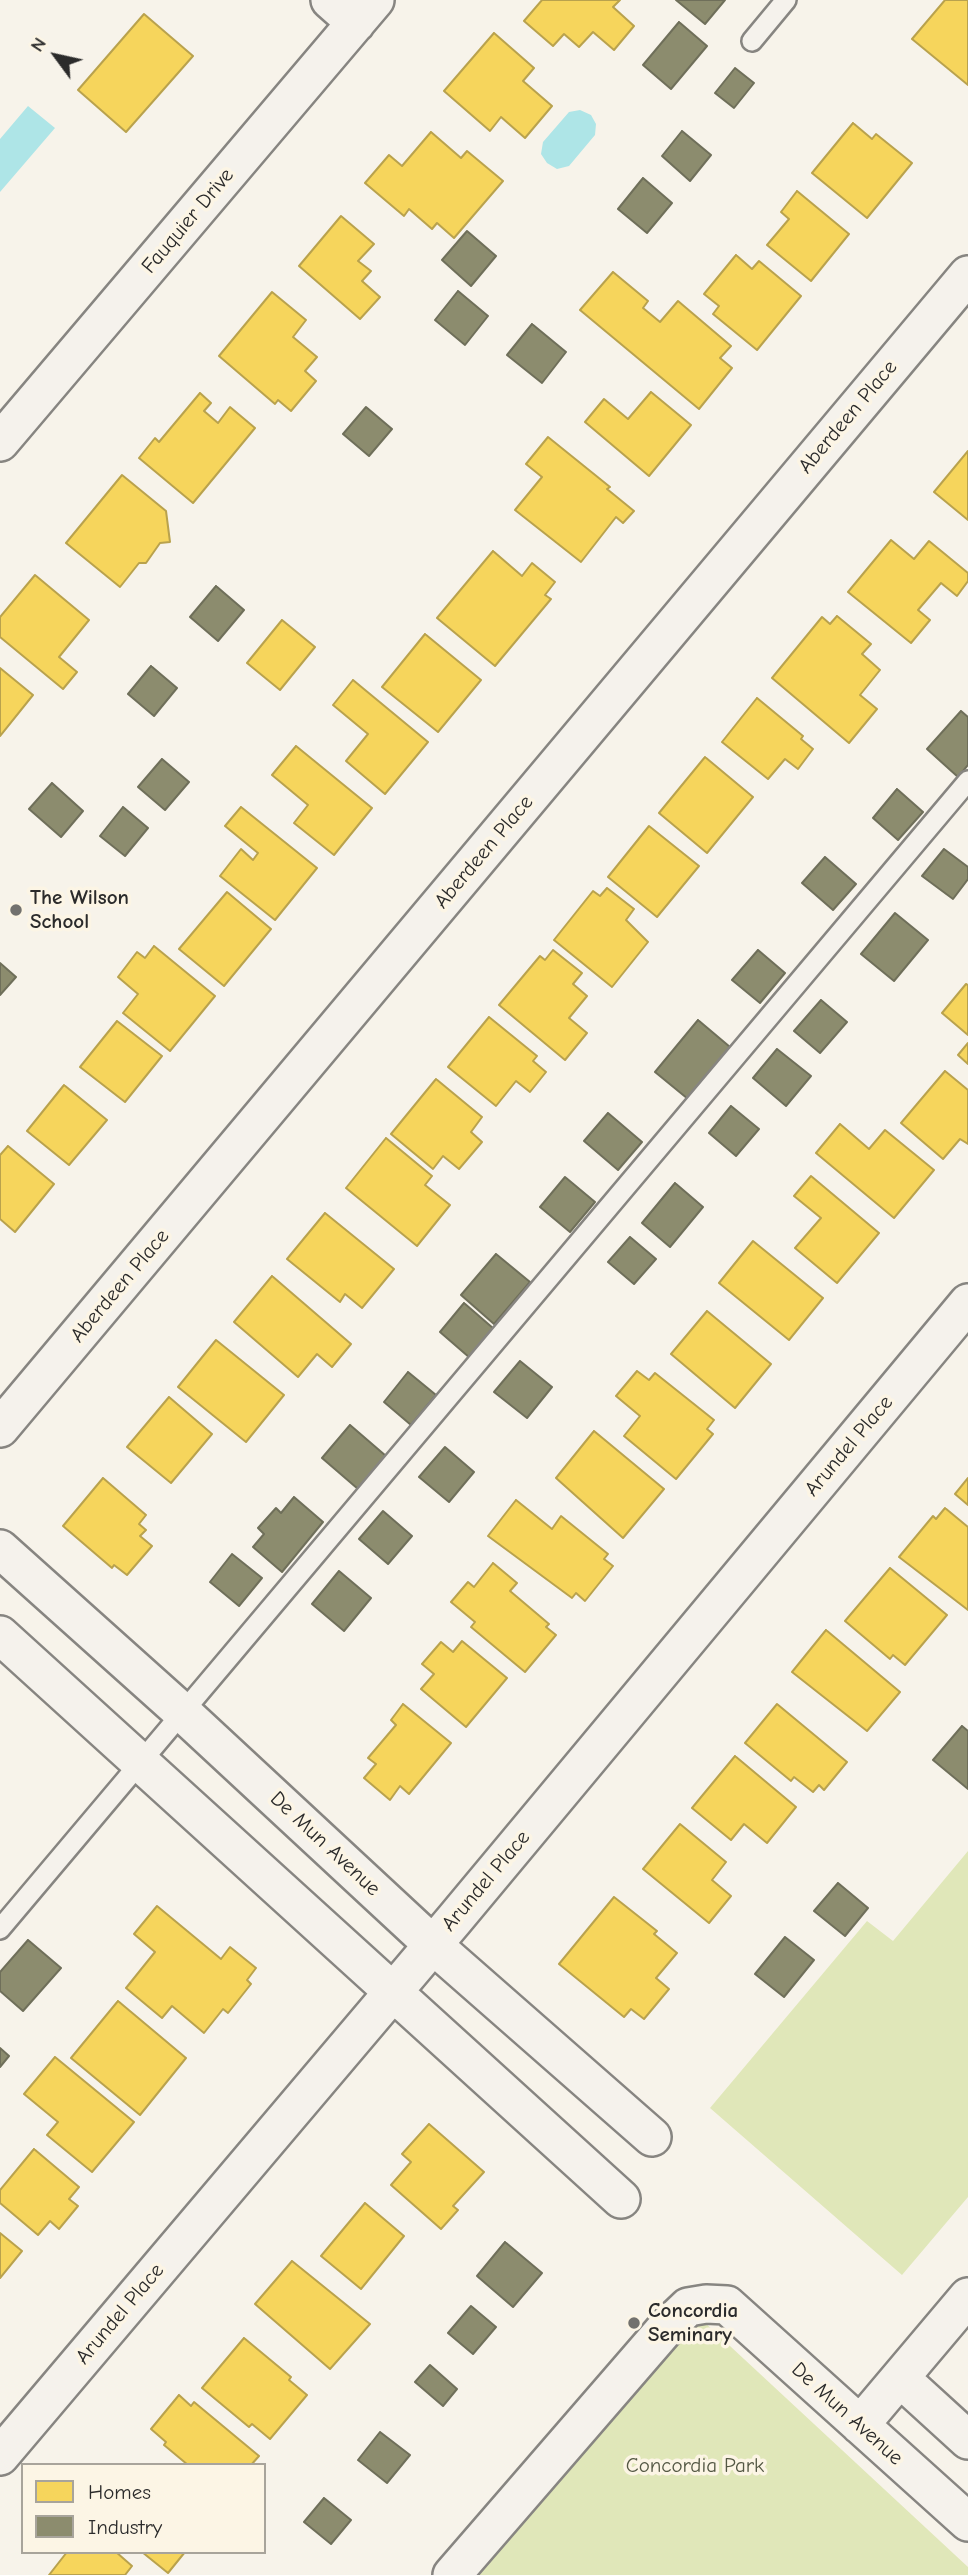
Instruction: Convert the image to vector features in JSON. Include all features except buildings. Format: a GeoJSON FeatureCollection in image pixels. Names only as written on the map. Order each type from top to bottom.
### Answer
{"type":"FeatureCollection","features":[{"type":"Feature","properties":{"kind":"street","name":"Fauquier Drive"},"geometry":{"type":"LineString","coordinates":[[0,442],[354,8]]}},
{"type":"Feature","properties":{"kind":"street","name":"Aberdeen Place"},"geometry":{"type":"LineString","coordinates":[[0,1429],[968,275]]}},
{"type":"Feature","properties":{"kind":"street","name":"Arundel Place"},"geometry":{"type":"LineString","coordinates":[[0,2456],[968,1303]]}},
{"type":"Feature","properties":{"kind":"street","name":"De Mun Avenue"},"geometry":{"type":"LineString","coordinates":[[0,1549],[182,1712],[432,1944],[652,2137]]}},
{"type":"Feature","properties":{"kind":"street"},"geometry":{"type":"LineString","coordinates":[[0,1635],[393,1989],[621,2199]]}},
{"type":"Feature","properties":{"kind":"street"},"geometry":{"type":"LineString","coordinates":[[860,2425],[968,2297]]}},
{"type":"Feature","properties":{"kind":"street","name":"De Mun Avenue"},"geometry":{"type":"LineString","coordinates":[[452,2575],[665,2329],[688,2307],[706,2304],[727,2305],[968,2522]]}},
{"type":"Feature","properties":{"kind":"street"},"geometry":{"type":"LineString","coordinates":[[900,2378],[968,2440]]}},
{"type":"Feature","properties":{"kind":"lane"},"geometry":{"type":"LineString","coordinates":[[752,41],[786,0]]}},
{"type":"Feature","properties":{"kind":"lane"},"geometry":{"type":"LineString","coordinates":[[0,1929],[968,781]]}},
{"type":"Feature","properties":{"kind":"green space"},"geometry":{"type":"Polygon","coordinates":[[[968,1851],[968,2197],[902,2275],[710,2108],[867,1921],[893,1941],[968,1851]]]}},
{"type":"Feature","properties":{"kind":"green space","name":"Concordia Park"},"geometry":{"type":"Polygon","coordinates":[[[688,2307],[968,2567],[968,2575],[456,2575],[688,2307]]]}},
{"type":"Feature","properties":{"kind":"water"},"geometry":{"type":"Polygon","coordinates":[[[28,106],[55,128],[0,192],[0,139],[28,106]]]}},
{"type":"Feature","properties":{"kind":"water"},"geometry":{"type":"Polygon","coordinates":[[[580,110],[591,115],[596,124],[595,135],[569,166],[557,169],[547,163],[541,154],[543,142],[569,112],[580,110]]]}},
{"type":"Feature","properties":{"kind":"place","name":"The Wilson School"},"geometry":{"type":"Point","coordinates":[16,910]}},
{"type":"Feature","properties":{"kind":"place","name":"Concordia Seminary"},"geometry":{"type":"Point","coordinates":[634,2323]}}]}
